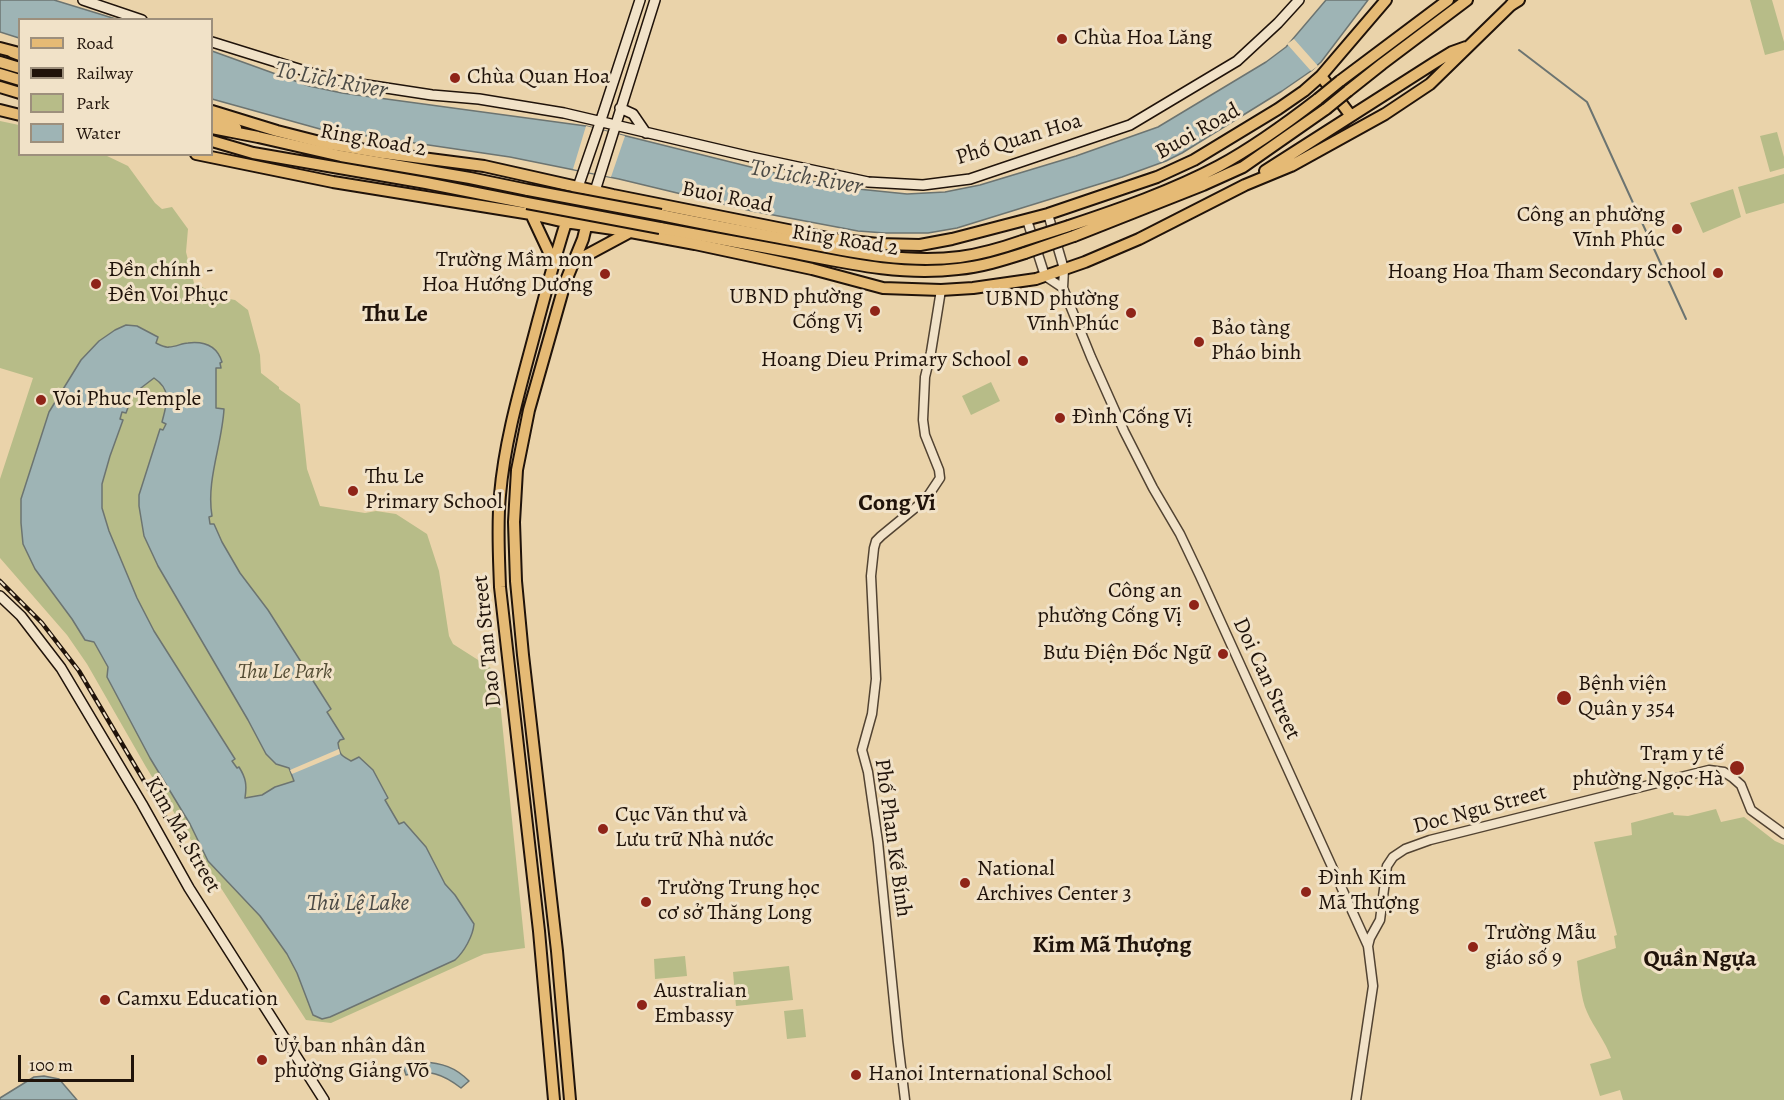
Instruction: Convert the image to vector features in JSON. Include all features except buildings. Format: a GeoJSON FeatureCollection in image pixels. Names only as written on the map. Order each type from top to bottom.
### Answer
{"type":"FeatureCollection","features":[{"type":"Feature","properties":{"kind":"main road"},"geometry":{"type":"LineString","coordinates":[[83,0],[136,18]]}},
{"type":"Feature","properties":{"kind":"main road"},"geometry":{"type":"LineString","coordinates":[[578,187],[640,0]]}},
{"type":"Feature","properties":{"kind":"main road"},"geometry":{"type":"LineString","coordinates":[[595,191],[655,0]]}},
{"type":"Feature","properties":{"kind":"main road","name":"Phố Quan Hoa"},"geometry":{"type":"LineString","coordinates":[[213,42],[334,80],[564,113],[614,129],[646,133],[868,182],[923,185],[970,179],[1130,125],[1238,61],[1299,0]]}},
{"type":"Feature","properties":{"kind":"main road","name":"Buoi Road"},"geometry":{"type":"LineString","coordinates":[[213,111],[305,139],[383,153],[484,166],[626,198],[833,238],[893,245],[929,244],[1048,214],[1157,177],[1186,164],[1278,109],[1321,76],[1386,0]]}},
{"type":"Feature","properties":{"kind":"main road","name":"Ring Road 2"},"geometry":{"type":"LineString","coordinates":[[213,128],[341,156],[470,178],[847,251],[888,257],[960,257],[999,249],[1137,202],[1218,166],[1268,135],[1318,99],[1448,0]]}},
{"type":"Feature","properties":{"kind":"main road","name":"Ring Road 2"},"geometry":{"type":"LineString","coordinates":[[213,141],[253,153],[426,183],[854,265],[887,270],[959,269],[1003,260],[1074,236],[1192,190],[1242,166],[1269,150],[1326,109],[1467,0]]}},
{"type":"Feature","properties":{"kind":"main road"},"geometry":{"type":"LineString","coordinates":[[206,156],[333,182],[531,214],[586,226],[695,244],[812,269],[871,285],[941,290],[1007,284],[1045,276],[1138,239],[1245,185],[1291,166],[1385,114],[1430,84],[1515,2]]}},
{"type":"Feature","properties":{"kind":"main road"},"geometry":{"type":"LineString","coordinates":[[1245,185],[1452,52],[1471,45]]}},
{"type":"Feature","properties":{"kind":"main road"},"geometry":{"type":"LineString","coordinates":[[0,48],[17,54]]}},
{"type":"Feature","properties":{"kind":"main road"},"geometry":{"type":"LineString","coordinates":[[0,62],[18,67]]}},
{"type":"Feature","properties":{"kind":"main road"},"geometry":{"type":"LineString","coordinates":[[0,74],[18,79]]}},
{"type":"Feature","properties":{"kind":"main road"},"geometry":{"type":"LineString","coordinates":[[1321,76],[1351,116]]}},
{"type":"Feature","properties":{"kind":"main road"},"geometry":{"type":"LineString","coordinates":[[0,87],[18,92]]}},
{"type":"Feature","properties":{"kind":"main road"},"geometry":{"type":"LineString","coordinates":[[620,108],[633,114],[646,133]]}},
{"type":"Feature","properties":{"kind":"main road"},"geometry":{"type":"LineString","coordinates":[[0,110],[18,114]]}},
{"type":"Feature","properties":{"kind":"main road"},"geometry":{"type":"LineString","coordinates":[[213,119],[258,137]]}},
{"type":"Feature","properties":{"kind":"main road"},"geometry":{"type":"LineString","coordinates":[[213,148],[253,153]]}},
{"type":"Feature","properties":{"kind":"main road","name":"Dao Tan Street"},"geometry":{"type":"LineString","coordinates":[[554,1100],[539,931],[499,563],[500,496],[518,397],[565,222],[578,187]]}},
{"type":"Feature","properties":{"kind":"main road","name":"Dao Tan Street"},"geometry":{"type":"LineString","coordinates":[[570,1100],[557,951],[523,655],[514,522],[517,470],[525,428],[565,283],[586,226],[595,191]]}},
{"type":"Feature","properties":{"kind":"main road"},"geometry":{"type":"LineString","coordinates":[[624,231],[614,220],[615,210],[626,198]]}},
{"type":"Feature","properties":{"kind":"main road"},"geometry":{"type":"LineString","coordinates":[[531,214],[554,263]]}},
{"type":"Feature","properties":{"kind":"main road"},"geometry":{"type":"LineString","coordinates":[[574,261],[624,231]]}},
{"type":"Feature","properties":{"kind":"main road"},"geometry":{"type":"LineString","coordinates":[[518,397],[532,402]]}},
{"type":"Feature","properties":{"kind":"main road","name":"Kim Ma Street"},"geometry":{"type":"LineString","coordinates":[[0,596],[21,616],[61,668],[189,888],[324,1100]]}},
{"type":"Feature","properties":{"kind":"main road"},"geometry":{"type":"LineString","coordinates":[[547,1020],[562,1019]]}},
{"type":"Feature","properties":{"kind":"street"},"geometry":{"type":"LineString","coordinates":[[1048,214],[1064,269],[1063,288]]}},
{"type":"Feature","properties":{"kind":"street"},"geometry":{"type":"LineString","coordinates":[[1027,220],[1045,276],[1063,288]]}},
{"type":"Feature","properties":{"kind":"street","name":"Doi Can Street"},"geometry":{"type":"LineString","coordinates":[[1063,288],[1124,431],[1200,576],[1368,946],[1373,986],[1356,1100]]}},
{"type":"Feature","properties":{"kind":"street","name":"Phố Phan Kế Bính"},"geometry":{"type":"LineString","coordinates":[[905,1100],[878,842],[862,746],[872,714],[876,679],[872,576],[876,541],[926,499],[940,478],[925,435],[923,420],[925,377],[941,290]]}},
{"type":"Feature","properties":{"kind":"street","name":"Doc Ngu Street"},"geometry":{"type":"LineString","coordinates":[[1368,946],[1380,920],[1387,866],[1393,857],[1405,849],[1430,840],[1709,770],[1724,772],[1741,785],[1751,810],[1784,834]]}},
{"type":"Feature","properties":{"kind":"green space"},"geometry":{"type":"Polygon","coordinates":[[[1750,0],[1772,0],[1784,42],[1784,50],[1765,55],[1750,0]]]}},
{"type":"Feature","properties":{"kind":"green space","name":"Thu Le Park"},"geometry":{"type":"Polygon","coordinates":[[[0,121],[18,125],[18,156],[107,156],[128,166],[162,209],[172,207],[188,229],[186,252],[194,283],[224,298],[235,300],[248,310],[260,355],[261,373],[300,404],[307,469],[320,506],[365,513],[376,511],[396,514],[427,534],[439,571],[449,636],[453,644],[497,672],[525,948],[484,954],[331,1023],[306,1020],[146,767],[87,664],[67,635],[0,558],[0,479],[33,378],[0,368],[0,121]]]}},
{"type":"Feature","properties":{"kind":"green space"},"geometry":{"type":"Polygon","coordinates":[[[1777,132],[1784,157],[1784,168],[1770,172],[1760,136],[1777,132]]]}},
{"type":"Feature","properties":{"kind":"green space"},"geometry":{"type":"Polygon","coordinates":[[[1784,174],[1784,203],[1746,214],[1738,187],[1784,174]]]}},
{"type":"Feature","properties":{"kind":"green space"},"geometry":{"type":"Polygon","coordinates":[[[1733,189],[1741,217],[1703,233],[1690,203],[1733,189]]]}},
{"type":"Feature","properties":{"kind":"green space"},"geometry":{"type":"Polygon","coordinates":[[[991,382],[1000,401],[971,415],[962,396],[991,382]]]}},
{"type":"Feature","properties":{"kind":"green space"},"geometry":{"type":"Polygon","coordinates":[[[524,401],[528,404],[519,445],[518,650],[509,584],[507,526],[511,475],[524,401]]]}},
{"type":"Feature","properties":{"kind":"green space"},"geometry":{"type":"Polygon","coordinates":[[[1716,809],[1721,822],[1744,817],[1775,841],[1784,845],[1784,1100],[1623,1100],[1620,1090],[1600,1096],[1590,1064],[1611,1058],[1585,1007],[1577,961],[1616,948],[1614,936],[1617,935],[1594,842],[1632,835],[1631,823],[1673,812],[1674,815],[1688,816],[1716,809]]]}},
{"type":"Feature","properties":{"kind":"green space"},"geometry":{"type":"Polygon","coordinates":[[[685,956],[687,976],[655,979],[654,959],[685,956]]]}},
{"type":"Feature","properties":{"kind":"green space"},"geometry":{"type":"Polygon","coordinates":[[[789,966],[793,1000],[736,1006],[733,972],[789,966]]]}},
{"type":"Feature","properties":{"kind":"green space"},"geometry":{"type":"Polygon","coordinates":[[[803,1009],[806,1037],[787,1039],[784,1011],[803,1009]]]}},
{"type":"Feature","properties":{"kind":"water"},"geometry":{"type":"Polygon","coordinates":[[[0,0],[54,0],[113,18],[18,18],[18,38],[0,32],[0,0]]]}},
{"type":"Feature","properties":{"kind":"water"},"geometry":{"type":"Polygon","coordinates":[[[1326,0],[1368,0],[1321,62],[1311,71],[1182,153],[1122,177],[957,228],[928,233],[858,231],[752,211],[619,179],[510,157],[320,129],[213,99],[213,51],[309,86],[342,93],[586,126],[799,179],[907,194],[945,192],[980,185],[1076,156],[1158,127],[1266,62],[1286,47],[1326,0]]]}},
{"type":"Feature","properties":{"kind":"water","name":"Thủ Lệ Lake"},"geometry":{"type":"Polygon","coordinates":[[[126,325],[137,326],[158,337],[156,343],[162,346],[200,343],[214,348],[217,352],[222,362],[220,363],[221,368],[216,368],[216,408],[224,409],[211,489],[210,524],[214,524],[240,573],[268,610],[331,709],[327,712],[344,739],[338,743],[342,755],[351,761],[359,757],[373,770],[388,798],[385,800],[399,824],[404,822],[426,847],[445,884],[474,924],[468,944],[455,960],[330,1017],[322,1019],[313,1015],[287,954],[260,916],[208,861],[190,824],[150,758],[107,677],[108,667],[94,642],[85,640],[35,569],[23,544],[21,499],[49,412],[81,360],[99,341],[126,325]],[[154,378],[133,394],[126,413],[122,412],[120,419],[123,420],[102,484],[102,508],[109,531],[137,598],[154,631],[235,759],[232,761],[237,768],[239,767],[245,782],[245,798],[262,795],[275,787],[294,781],[289,768],[276,764],[266,754],[158,566],[144,536],[139,495],[160,429],[163,430],[166,424],[162,422],[167,397],[160,383],[154,378]]]}},
{"type":"Feature","properties":{"kind":"water"},"geometry":{"type":"Polygon","coordinates":[[[422,1062],[448,1067],[459,1072],[469,1081],[461,1088],[435,1074],[406,1075],[403,1066],[422,1062]]]}},
{"type":"Feature","properties":{"kind":"water"},"geometry":{"type":"Polygon","coordinates":[[[34,1077],[59,1079],[77,1100],[0,1100],[34,1077]]]}},
{"type":"Feature","properties":{"kind":"pier"},"geometry":{"type":"Polygon","coordinates":[[[1294,39],[1318,66],[1311,71],[1287,44],[1294,39]]]}},
{"type":"Feature","properties":{"kind":"pier"},"geometry":{"type":"Polygon","coordinates":[[[586,126],[625,136],[611,177],[573,169],[586,126]]]}},
{"type":"Feature","properties":{"kind":"pier"},"geometry":{"type":"Polygon","coordinates":[[[339,749],[340,754],[292,774],[290,770],[339,749]]]}},
{"type":"Feature","properties":{"kind":"waterway"},"geometry":{"type":"LineString","coordinates":[[1519,50],[1587,102],[1686,319]]}},
{"type":"Feature","properties":{"kind":"railway"},"geometry":{"type":"LineString","coordinates":[[0,581],[42,623],[79,671],[186,852]]}},
{"type":"Feature","properties":{"kind":"place","name":"Chùa Hoa Lăng"},"geometry":{"type":"Point","coordinates":[1062,39]}},
{"type":"Feature","properties":{"kind":"place","name":"Chùa Quan Hoa"},"geometry":{"type":"Point","coordinates":[455,78]}},
{"type":"Feature","properties":{"kind":"place","name":"Công an phường Vĩnh Phúc"},"geometry":{"type":"Point","coordinates":[1677,229]}},
{"type":"Feature","properties":{"kind":"place","name":"Hoang Hoa Tham Secondary School"},"geometry":{"type":"Point","coordinates":[1718,273]}},
{"type":"Feature","properties":{"kind":"place","name":"Trường Mầm non Hoa Hướng Dương"},"geometry":{"type":"Point","coordinates":[605,274]}},
{"type":"Feature","properties":{"kind":"place","name":"Đền chính - Đền Voi Phục"},"geometry":{"type":"Point","coordinates":[96,284]}},
{"type":"Feature","properties":{"kind":"place","name":"UBND phường Cống Vị"},"geometry":{"type":"Point","coordinates":[875,311]}},
{"type":"Feature","properties":{"kind":"place","name":"UBND phường Vĩnh Phúc"},"geometry":{"type":"Point","coordinates":[1131,313]}},
{"type":"Feature","properties":{"kind":"place","name":"Bảo tàng Pháo binh"},"geometry":{"type":"Point","coordinates":[1199,342]}},
{"type":"Feature","properties":{"kind":"place","name":"Hoang Dieu Primary School"},"geometry":{"type":"Point","coordinates":[1023,361]}},
{"type":"Feature","properties":{"kind":"place","name":"Voi Phuc Temple"},"geometry":{"type":"Point","coordinates":[41,400]}},
{"type":"Feature","properties":{"kind":"place","name":"Đình Cống Vị"},"geometry":{"type":"Point","coordinates":[1060,418]}},
{"type":"Feature","properties":{"kind":"place","name":"Thu Le Primary School"},"geometry":{"type":"Point","coordinates":[353,491]}},
{"type":"Feature","properties":{"kind":"place","name":"Công an phường Cống Vị"},"geometry":{"type":"Point","coordinates":[1194,605]}},
{"type":"Feature","properties":{"kind":"place","name":"Bưu Điện Đốc Ngữ"},"geometry":{"type":"Point","coordinates":[1223,654]}},
{"type":"Feature","properties":{"kind":"place","name":"Bệnh viện Quân y 354"},"geometry":{"type":"Point","coordinates":[1564,698]}},
{"type":"Feature","properties":{"kind":"place","name":"Trạm y tế phường Ngọc Hà"},"geometry":{"type":"Point","coordinates":[1737,768]}},
{"type":"Feature","properties":{"kind":"place","name":"Cục Văn thư và Lưu trữ Nhà nước"},"geometry":{"type":"Point","coordinates":[603,829]}},
{"type":"Feature","properties":{"kind":"place","name":"National Archives Center 3"},"geometry":{"type":"Point","coordinates":[965,883]}},
{"type":"Feature","properties":{"kind":"place","name":"Đình Kim Mã Thượng"},"geometry":{"type":"Point","coordinates":[1306,892]}},
{"type":"Feature","properties":{"kind":"place","name":"Trường Trung học cơ sở Thăng Long"},"geometry":{"type":"Point","coordinates":[646,902]}},
{"type":"Feature","properties":{"kind":"place","name":"Trường Mẫu giáo số 9"},"geometry":{"type":"Point","coordinates":[1473,947]}},
{"type":"Feature","properties":{"kind":"place","name":"Camxu Education"},"geometry":{"type":"Point","coordinates":[105,1000]}},
{"type":"Feature","properties":{"kind":"place","name":"Australian Embassy"},"geometry":{"type":"Point","coordinates":[642,1005]}},
{"type":"Feature","properties":{"kind":"place","name":"Uỷ ban nhân dân phường Giảng Võ"},"geometry":{"type":"Point","coordinates":[262,1060]}},
{"type":"Feature","properties":{"kind":"place","name":"Hanoi International School"},"geometry":{"type":"Point","coordinates":[856,1075]}},
{"type":"Feature","properties":{"kind":"district","name":"Thu Le"},"geometry":{"type":"Point","coordinates":[395,315]}},
{"type":"Feature","properties":{"kind":"district","name":"Cong Vi"},"geometry":{"type":"Point","coordinates":[897,504]}},
{"type":"Feature","properties":{"kind":"district","name":"Kim Mã Thượng"},"geometry":{"type":"Point","coordinates":[1112,946]}},
{"type":"Feature","properties":{"kind":"district","name":"Quần Ngựa"},"geometry":{"type":"Point","coordinates":[1700,960]}},
{"type":"Feature","properties":{"kind":"water label","name":"To Lich River"},"geometry":{"type":"Point","coordinates":[331,81]}},
{"type":"Feature","properties":{"kind":"water label","name":"To Lich River"},"geometry":{"type":"Point","coordinates":[806,178]}}]}
